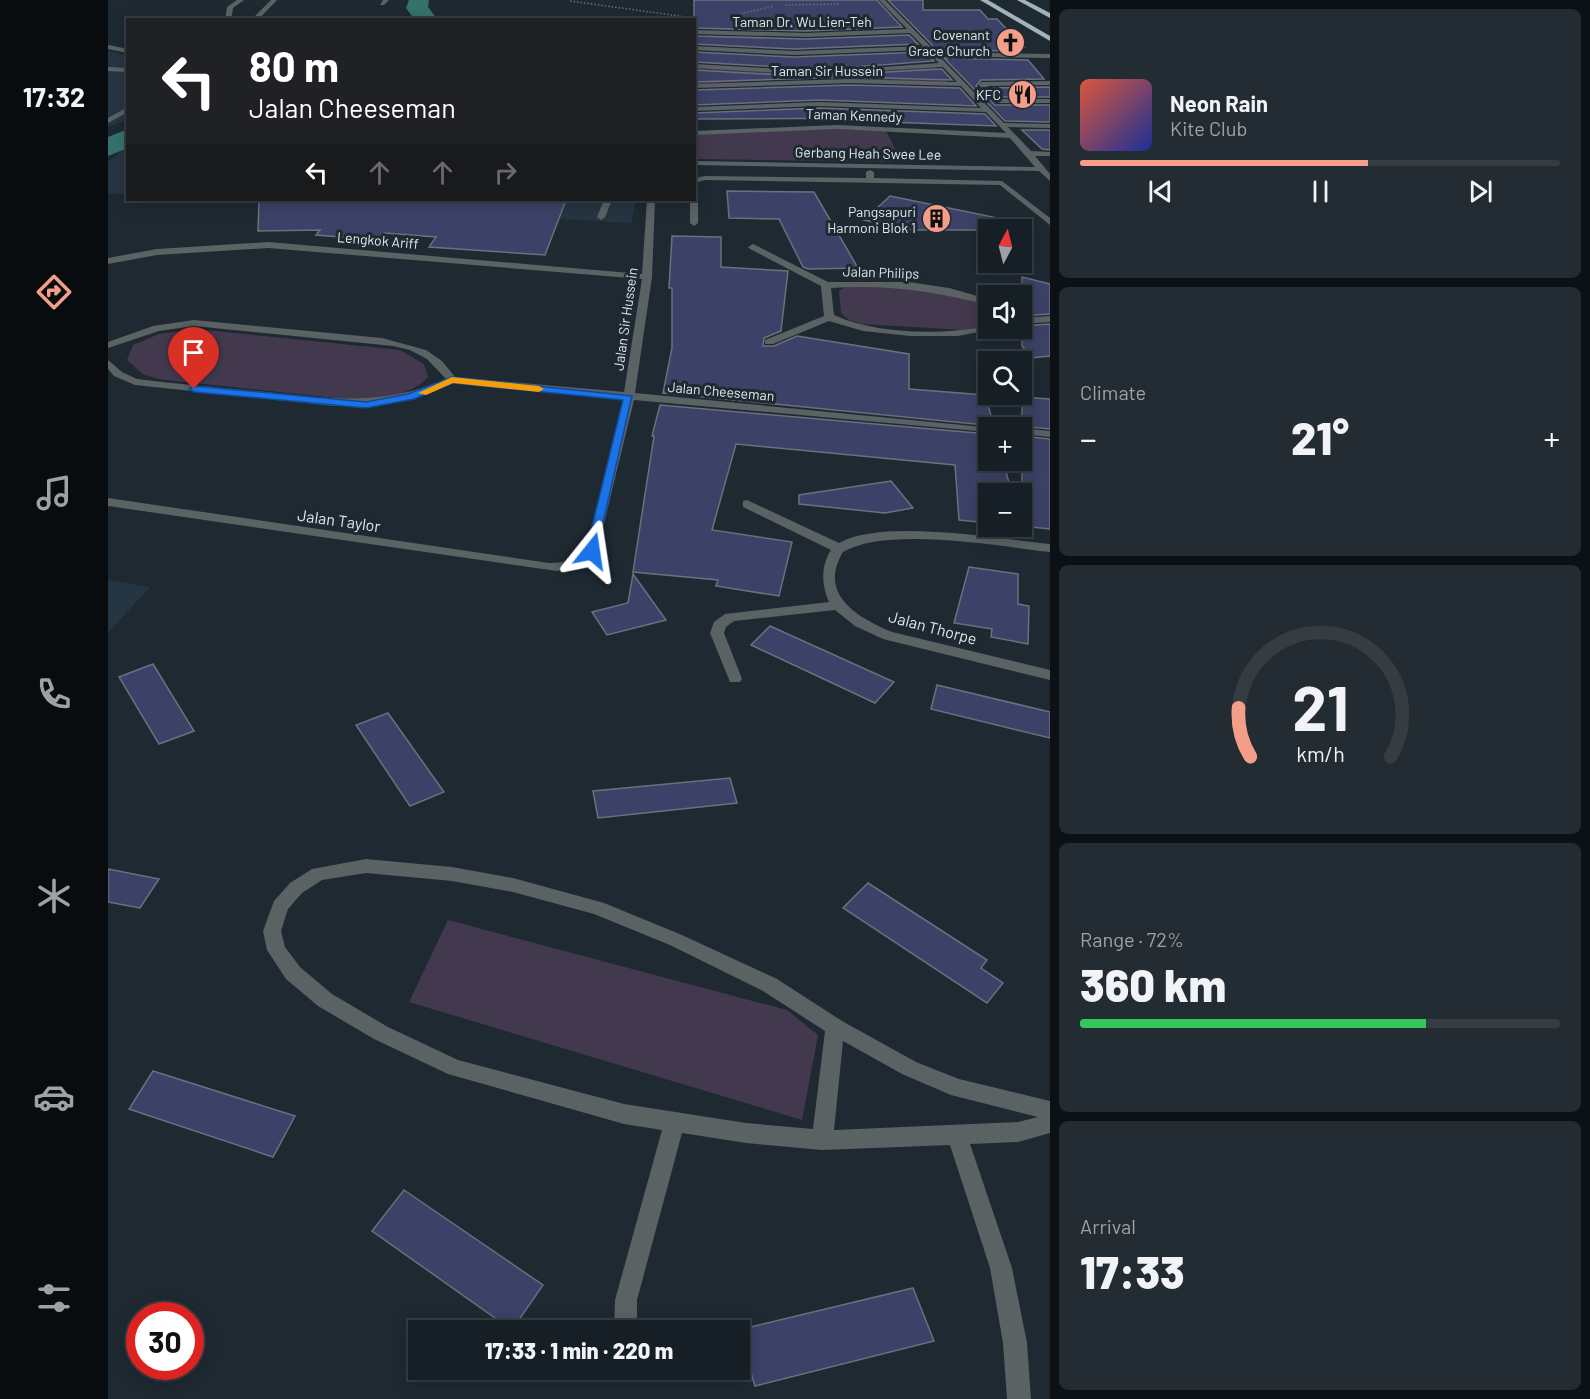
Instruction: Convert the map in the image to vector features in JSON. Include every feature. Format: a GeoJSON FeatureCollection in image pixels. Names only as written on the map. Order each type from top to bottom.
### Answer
{"type":"FeatureCollection","features":[{"type":"Feature","properties":{"kind":"highway"},"geometry":{"type":"LineString","coordinates":[[983,0],[1050,39]]}},
{"type":"Feature","properties":{"kind":"highway"},"geometry":{"type":"LineString","coordinates":[[1000,0],[1022,12]]}},
{"type":"Feature","properties":{"kind":"highway"},"geometry":{"type":"LineString","coordinates":[[1020,0],[1050,7]]}},
{"type":"Feature","properties":{"kind":"highway"},"geometry":{"type":"LineString","coordinates":[[1035,3],[1050,16]]}},
{"type":"Feature","properties":{"kind":"street"},"geometry":{"type":"LineString","coordinates":[[228,18],[230,7],[241,0]]}},
{"type":"Feature","properties":{"kind":"street"},"geometry":{"type":"LineString","coordinates":[[256,18],[274,0]]}},
{"type":"Feature","properties":{"kind":"street"},"geometry":{"type":"LineString","coordinates":[[882,0],[1050,179]]}},
{"type":"Feature","properties":{"kind":"street","name":"Taman Dr. Wu Lien-Teh"},"geometry":{"type":"LineString","coordinates":[[696,32],[806,35],[909,31]]}},
{"type":"Feature","properties":{"kind":"street"},"geometry":{"type":"LineString","coordinates":[[108,47],[126,51]]}},
{"type":"Feature","properties":{"kind":"street"},"geometry":{"type":"LineString","coordinates":[[696,48],[802,53],[926,48]]}},
{"type":"Feature","properties":{"kind":"street"},"geometry":{"type":"LineString","coordinates":[[933,54],[1050,56]]}},
{"type":"Feature","properties":{"kind":"street","name":"Taman Sir Hussein"},"geometry":{"type":"LineString","coordinates":[[824,71],[943,65]]}},
{"type":"Feature","properties":{"kind":"street","name":"Taman Sir Hussein"},"geometry":{"type":"LineString","coordinates":[[696,66],[815,71]]}},
{"type":"Feature","properties":{"kind":"street"},"geometry":{"type":"LineString","coordinates":[[108,69],[126,70]]}},
{"type":"Feature","properties":{"kind":"street","name":"Taman Sir Hussein"},"geometry":{"type":"LineString","coordinates":[[696,86],[830,81],[960,84]]}},
{"type":"Feature","properties":{"kind":"street"},"geometry":{"type":"LineString","coordinates":[[1050,83],[981,84],[998,101],[1050,102]]}},
{"type":"Feature","properties":{"kind":"street"},"geometry":{"type":"LineString","coordinates":[[978,103],[1050,102]]}},
{"type":"Feature","properties":{"kind":"street"},"geometry":{"type":"LineString","coordinates":[[696,110],[812,104],[985,110]]}},
{"type":"Feature","properties":{"kind":"street"},"geometry":{"type":"LineString","coordinates":[[108,121],[126,110]]}},
{"type":"Feature","properties":{"kind":"street"},"geometry":{"type":"LineString","coordinates":[[1000,124],[1050,126]]}},
{"type":"Feature","properties":{"kind":"street","name":"Taman Kennedy"},"geometry":{"type":"LineString","coordinates":[[696,133],[837,127],[1012,136]]}},
{"type":"Feature","properties":{"kind":"street"},"geometry":{"type":"LineString","coordinates":[[1028,153],[1050,154]]}},
{"type":"Feature","properties":{"kind":"street","name":"Gerbang Heah Swee Lee"},"geometry":{"type":"LineString","coordinates":[[696,164],[1040,169]]}},
{"type":"Feature","properties":{"kind":"street"},"geometry":{"type":"LineString","coordinates":[[870,166],[870,180]]}},
{"type":"Feature","properties":{"kind":"street"},"geometry":{"type":"LineString","coordinates":[[696,180],[705,178],[1002,183],[1013,189],[1050,222]]}},
{"type":"Feature","properties":{"kind":"street"},"geometry":{"type":"LineString","coordinates":[[601,217],[608,201]]}},
{"type":"Feature","properties":{"kind":"street","name":"Jalan Sir Hussein"},"geometry":{"type":"LineString","coordinates":[[565,567],[579,562],[592,551],[628,398],[647,277],[651,201]]}},
{"type":"Feature","properties":{"kind":"street"},"geometry":{"type":"LineString","coordinates":[[694,201],[694,223]]}},
{"type":"Feature","properties":{"kind":"street","name":"Lengkok Ariff"},"geometry":{"type":"LineString","coordinates":[[108,261],[166,251],[268,245],[647,277]]}},
{"type":"Feature","properties":{"kind":"street"},"geometry":{"type":"LineString","coordinates":[[753,247],[826,285]]}},
{"type":"Feature","properties":{"kind":"street","name":"Jalan Philips"},"geometry":{"type":"LineString","coordinates":[[830,317],[826,285],[858,282],[944,288],[978,299]]}},
{"type":"Feature","properties":{"kind":"street"},"geometry":{"type":"LineString","coordinates":[[769,342],[830,317],[851,325],[878,329],[957,334],[978,331]]}},
{"type":"Feature","properties":{"kind":"street"},"geometry":{"type":"LineString","coordinates":[[1032,318],[1050,319]]}},
{"type":"Feature","properties":{"kind":"street"},"geometry":{"type":"LineString","coordinates":[[108,346],[177,324],[216,324],[400,343],[435,358],[452,380],[424,393],[386,403],[345,404],[135,382],[118,374],[108,363]]}},
{"type":"Feature","properties":{"kind":"street","name":"Jalan Cheeseman"},"geometry":{"type":"LineString","coordinates":[[452,380],[628,398],[978,428]]}},
{"type":"Feature","properties":{"kind":"street"},"geometry":{"type":"LineString","coordinates":[[1032,432],[1050,434]]}},
{"type":"Feature","properties":{"kind":"street","name":"Jalan Taylor"},"geometry":{"type":"LineString","coordinates":[[108,502],[531,565],[565,567]]}},
{"type":"Feature","properties":{"kind":"street"},"geometry":{"type":"LineString","coordinates":[[747,504],[838,548]]}},
{"type":"Feature","properties":{"kind":"street"},"geometry":{"type":"LineString","coordinates":[[735,679],[717,633],[719,625],[730,617],[837,605],[830,589],[829,572],[838,548],[857,540],[901,535],[1050,548]]}},
{"type":"Feature","properties":{"kind":"street","name":"Jalan Thorpe"},"geometry":{"type":"LineString","coordinates":[[837,605],[863,625],[888,636],[1050,675]]}},
{"type":"Feature","properties":{"kind":"street"},"geometry":{"type":"LineString","coordinates":[[1050,1110],[958,1088],[909,1068],[835,1027],[770,985],[676,939],[598,908],[513,885],[452,874],[366,866],[318,874],[296,888],[280,906],[272,931],[276,951],[293,973],[325,1000],[381,1033],[455,1068],[624,1114],[674,1123],[822,1140],[1018,1132],[1050,1123]]}},
{"type":"Feature","properties":{"kind":"street"},"geometry":{"type":"LineString","coordinates":[[822,1140],[835,1027]]}},
{"type":"Feature","properties":{"kind":"street"},"geometry":{"type":"LineString","coordinates":[[625,1320],[626,1300],[674,1123]]}},
{"type":"Feature","properties":{"kind":"street"},"geometry":{"type":"LineString","coordinates":[[957,1135],[1001,1268],[1015,1343],[1019,1399]]}},
{"type":"Feature","properties":{"kind":"path"},"geometry":{"type":"LineString","coordinates":[[570,1],[653,14],[694,16]]}},
{"type":"Feature","properties":{"kind":"path"},"geometry":{"type":"LineString","coordinates":[[784,5],[840,4]]}},
{"type":"Feature","properties":{"kind":"path"},"geometry":{"type":"LineString","coordinates":[[735,14],[774,6]]}},
{"type":"Feature","properties":{"kind":"shaded area"},"geometry":{"type":"Polygon","coordinates":[[[108,51],[126,55],[126,120],[108,127],[108,51]]]}},
{"type":"Feature","properties":{"kind":"shaded area"},"geometry":{"type":"Polygon","coordinates":[[[935,67],[947,82],[808,78],[696,84],[696,68],[808,74],[935,67]]]}},
{"type":"Feature","properties":{"kind":"shaded area"},"geometry":{"type":"Polygon","coordinates":[[[839,129],[886,131],[902,162],[696,159],[696,134],[839,129]]]}},
{"type":"Feature","properties":{"kind":"shaded area"},"geometry":{"type":"Polygon","coordinates":[[[126,147],[126,194],[108,193],[108,162],[126,147]]]}},
{"type":"Feature","properties":{"kind":"shaded area"},"geometry":{"type":"Polygon","coordinates":[[[241,201],[636,201],[631,223],[241,201]]]}},
{"type":"Feature","properties":{"kind":"shaded area"},"geometry":{"type":"Polygon","coordinates":[[[847,286],[883,286],[919,289],[971,300],[978,302],[978,328],[964,330],[863,324],[849,320],[841,313],[839,291],[847,286]]]}},
{"type":"Feature","properties":{"kind":"shaded area"},"geometry":{"type":"Polygon","coordinates":[[[196,329],[400,350],[424,364],[428,377],[413,388],[395,395],[355,400],[158,379],[143,374],[127,360],[133,345],[159,334],[196,329]]]}},
{"type":"Feature","properties":{"kind":"shaded area"},"geometry":{"type":"Polygon","coordinates":[[[108,580],[150,587],[108,633],[108,580]]]}},
{"type":"Feature","properties":{"kind":"shaded area"},"geometry":{"type":"Polygon","coordinates":[[[448,920],[787,1010],[818,1035],[802,1120],[409,1002],[448,920]]]}},
{"type":"Feature","properties":{"kind":"building"},"geometry":{"type":"Polygon","coordinates":[[[694,0],[877,0],[902,27],[806,31],[696,28],[696,18],[694,18],[694,0]]]}},
{"type":"Feature","properties":{"kind":"building"},"geometry":{"type":"Polygon","coordinates":[[[888,0],[923,0],[923,10],[980,10],[988,19],[997,19],[1024,47],[1017,46],[1021,51],[937,50],[888,0]]]}},
{"type":"Feature","properties":{"kind":"building"},"geometry":{"type":"Polygon","coordinates":[[[909,35],[918,44],[794,49],[696,44],[696,36],[806,39],[909,35]]]}},
{"type":"Feature","properties":{"kind":"building"},"geometry":{"type":"Polygon","coordinates":[[[696,52],[794,57],[925,52],[934,61],[829,69],[827,71],[832,75],[942,69],[952,80],[850,77],[696,82],[696,70],[802,76],[807,73],[802,68],[696,62],[696,52]]]}},
{"type":"Feature","properties":{"kind":"building"},"geometry":{"type":"Polygon","coordinates":[[[944,58],[1028,60],[1044,79],[981,80],[976,86],[995,105],[1050,105],[1050,122],[1005,121],[944,58]]]}},
{"type":"Feature","properties":{"kind":"building"},"geometry":{"type":"Polygon","coordinates":[[[850,85],[960,88],[976,106],[820,100],[696,105],[696,90],[850,85]]]}},
{"type":"Feature","properties":{"kind":"building","name":"KFC"},"geometry":{"type":"Polygon","coordinates":[[[1050,87],[1050,97],[1001,97],[992,88],[1050,87]]]}},
{"type":"Feature","properties":{"kind":"building"},"geometry":{"type":"Polygon","coordinates":[[[820,108],[985,114],[996,126],[886,122],[884,118],[696,119],[696,113],[820,108]]]}},
{"type":"Feature","properties":{"kind":"building"},"geometry":{"type":"Polygon","coordinates":[[[1022,130],[1050,130],[1050,150],[1042,149],[1022,130]]]}},
{"type":"Feature","properties":{"kind":"building"},"geometry":{"type":"Polygon","coordinates":[[[727,191],[814,192],[858,268],[808,269],[803,267],[779,219],[729,218],[727,191]]]}},
{"type":"Feature","properties":{"kind":"building"},"geometry":{"type":"Polygon","coordinates":[[[890,196],[998,218],[978,219],[978,230],[896,230],[896,227],[864,220],[890,196]]]}},
{"type":"Feature","properties":{"kind":"building"},"geometry":{"type":"Polygon","coordinates":[[[259,201],[566,201],[545,255],[429,247],[436,237],[384,233],[379,240],[316,235],[320,230],[258,231],[259,201]]]}},
{"type":"Feature","properties":{"kind":"building"},"geometry":{"type":"Polygon","coordinates":[[[672,236],[721,237],[721,267],[788,271],[781,331],[764,338],[763,346],[774,346],[797,336],[909,354],[909,389],[978,394],[978,405],[988,405],[991,417],[978,417],[978,424],[663,393],[672,348],[672,288],[669,288],[672,236]]]}},
{"type":"Feature","properties":{"kind":"building"},"geometry":{"type":"Polygon","coordinates":[[[1022,277],[1050,284],[1050,314],[1032,315],[1032,285],[1022,285],[1022,277]]]}},
{"type":"Feature","properties":{"kind":"building"},"geometry":{"type":"Polygon","coordinates":[[[1050,324],[1050,356],[1032,358],[1032,351],[1026,351],[1022,346],[1022,339],[1032,339],[1032,325],[1050,324]]]}},
{"type":"Feature","properties":{"kind":"building"},"geometry":{"type":"Polygon","coordinates":[[[1032,398],[1050,399],[1050,429],[1032,427],[1032,417],[1022,417],[1022,405],[1032,405],[1032,398]]]}},
{"type":"Feature","properties":{"kind":"building"},"geometry":{"type":"Polygon","coordinates":[[[660,405],[978,433],[978,471],[1006,471],[1009,483],[978,483],[978,522],[959,520],[955,465],[736,444],[712,530],[792,542],[779,596],[716,586],[718,580],[633,572],[654,436],[652,436],[660,405]]]}},
{"type":"Feature","properties":{"kind":"building"},"geometry":{"type":"Polygon","coordinates":[[[1032,437],[1050,439],[1050,529],[1032,527],[1032,483],[1022,483],[1022,471],[1032,471],[1032,437]]]}},
{"type":"Feature","properties":{"kind":"building"},"geometry":{"type":"Polygon","coordinates":[[[891,481],[913,508],[885,513],[799,504],[799,495],[891,481]]]}},
{"type":"Feature","properties":{"kind":"building"},"geometry":{"type":"Polygon","coordinates":[[[969,567],[1018,574],[1018,604],[1029,606],[1028,644],[991,637],[992,629],[954,623],[969,567]]]}},
{"type":"Feature","properties":{"kind":"building"},"geometry":{"type":"Polygon","coordinates":[[[633,574],[666,620],[607,635],[592,612],[628,603],[633,574]]]}},
{"type":"Feature","properties":{"kind":"building"},"geometry":{"type":"Polygon","coordinates":[[[770,626],[894,682],[875,703],[751,645],[770,626]]]}},
{"type":"Feature","properties":{"kind":"building"},"geometry":{"type":"Polygon","coordinates":[[[153,664],[194,731],[159,744],[119,677],[153,664]]]}},
{"type":"Feature","properties":{"kind":"building"},"geometry":{"type":"Polygon","coordinates":[[[937,685],[1050,712],[1050,738],[931,709],[937,685]]]}},
{"type":"Feature","properties":{"kind":"building"},"geometry":{"type":"Polygon","coordinates":[[[388,713],[444,792],[410,806],[356,725],[388,713]]]}},
{"type":"Feature","properties":{"kind":"building"},"geometry":{"type":"Polygon","coordinates":[[[730,778],[737,803],[598,818],[593,791],[730,778]]]}},
{"type":"Feature","properties":{"kind":"building"},"geometry":{"type":"Polygon","coordinates":[[[108,869],[159,879],[140,908],[108,902],[108,869]]]}},
{"type":"Feature","properties":{"kind":"building"},"geometry":{"type":"Polygon","coordinates":[[[868,883],[987,960],[981,968],[1003,983],[987,1003],[843,908],[868,883]]]}},
{"type":"Feature","properties":{"kind":"building"},"geometry":{"type":"Polygon","coordinates":[[[153,1071],[295,1116],[273,1157],[129,1109],[153,1071]]]}},
{"type":"Feature","properties":{"kind":"building"},"geometry":{"type":"Polygon","coordinates":[[[404,1190],[543,1285],[519,1320],[498,1320],[372,1231],[404,1190]]]}},
{"type":"Feature","properties":{"kind":"building"},"geometry":{"type":"Polygon","coordinates":[[[913,1288],[934,1341],[755,1386],[750,1370],[750,1327],[913,1288]]]}},
{"type":"Feature","properties":{"kind":"waterway"},"geometry":{"type":"LineString","coordinates":[[419,0],[417,8],[425,18]]}},
{"type":"Feature","properties":{"kind":"waterway"},"geometry":{"type":"LineString","coordinates":[[108,148],[126,138]]}},
{"type":"Feature","properties":{"kind":"slow traffic"},"geometry":{"type":"LineString","coordinates":[[423,393],[452,380],[539,389]]}},
{"type":"Feature","properties":{"kind":"place","name":"Covenant Grace Church"},"geometry":{"type":"Point","coordinates":[1011,42]}},
{"type":"Feature","properties":{"kind":"place","name":"KFC"},"geometry":{"type":"Point","coordinates":[1022,94]}},
{"type":"Feature","properties":{"kind":"place","name":"Pangsapuri Harmoni Blok 1"},"geometry":{"type":"Point","coordinates":[937,219]}},
{"type":"Feature","properties":{"kind":"route"},"geometry":{"type":"LineString","coordinates":[[194,389],[366,405],[386,403],[424,393],[452,380],[628,398],[592,551]]}}]}
